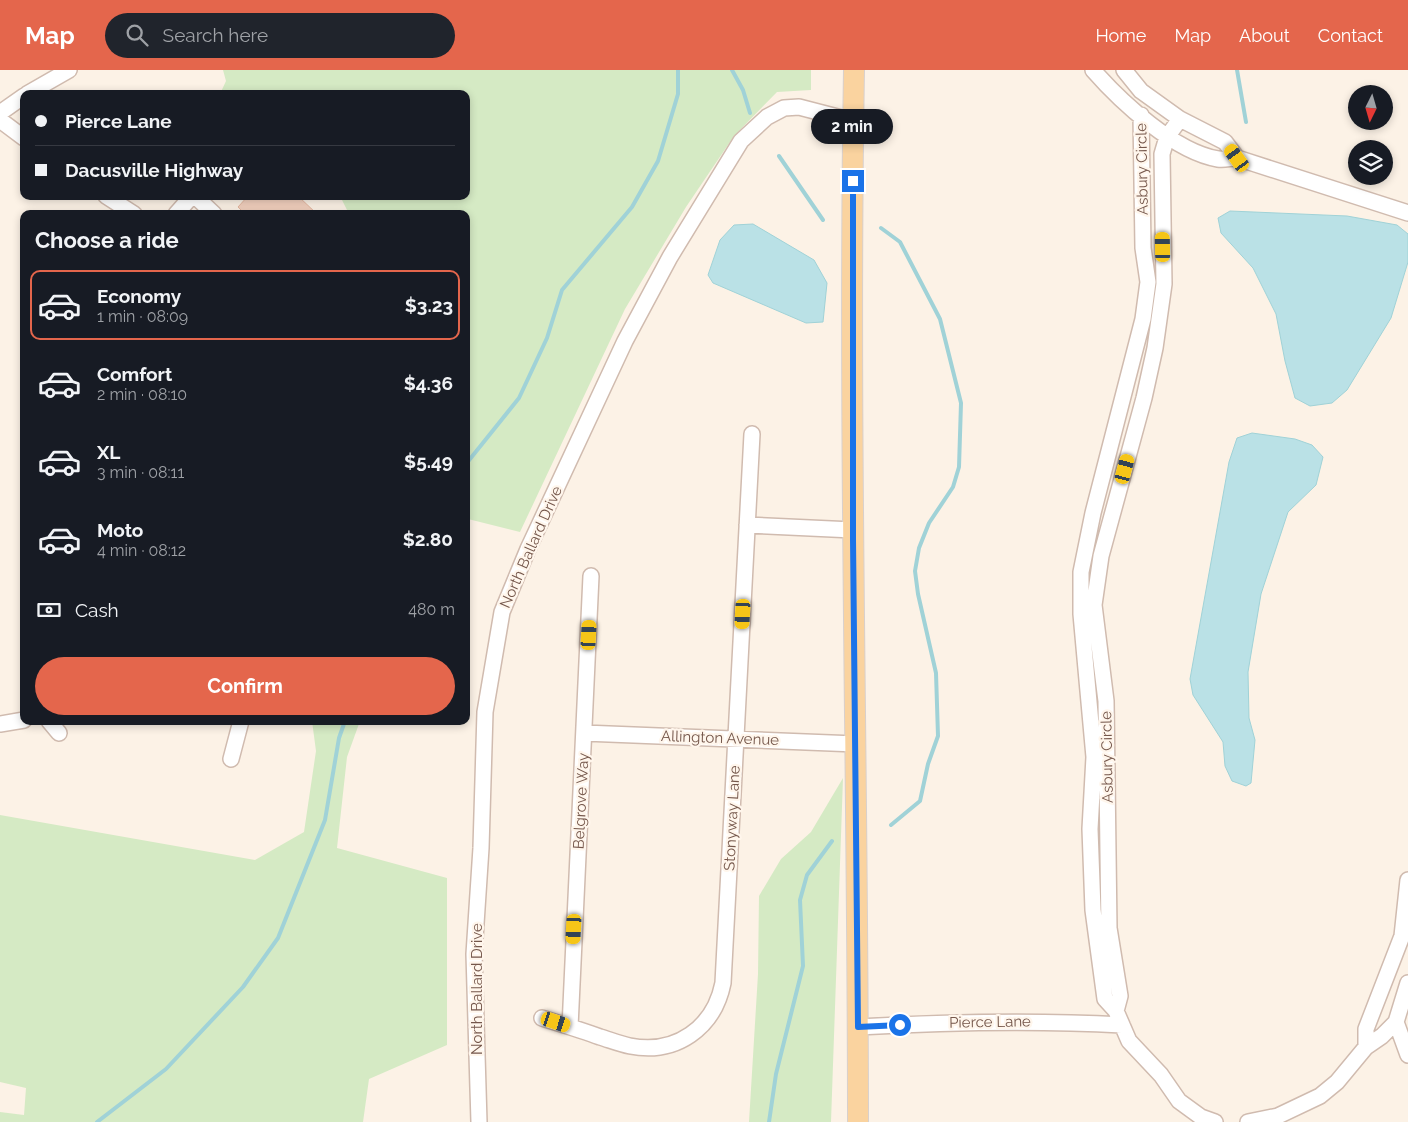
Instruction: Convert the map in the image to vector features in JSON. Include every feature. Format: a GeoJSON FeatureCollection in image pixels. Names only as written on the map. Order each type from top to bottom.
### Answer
{"type":"FeatureCollection","features":[{"type":"Feature","properties":{"kind":"main road"},"geometry":{"type":"LineString","coordinates":[[854,70],[853,530],[858,1122]]}},
{"type":"Feature","properties":{"kind":"street"},"geometry":{"type":"LineString","coordinates":[[34,90],[69,70]]}},
{"type":"Feature","properties":{"kind":"street"},"geometry":{"type":"LineString","coordinates":[[1093,70],[1114,94],[1167,137],[1197,152],[1218,159],[1237,158],[1408,213]]}},
{"type":"Feature","properties":{"kind":"street"},"geometry":{"type":"LineString","coordinates":[[1124,70],[1141,91],[1180,119],[1225,142],[1237,158]]}},
{"type":"Feature","properties":{"kind":"street"},"geometry":{"type":"LineString","coordinates":[[0,113],[20,99]]}},
{"type":"Feature","properties":{"kind":"street","name":"North Ballard Drive"},"geometry":{"type":"LineString","coordinates":[[479,1122],[474,954],[481,848],[485,712],[502,612],[528,549],[626,341],[670,257],[741,141],[767,117],[784,108],[799,107],[853,121]]}},
{"type":"Feature","properties":{"kind":"street","name":"Asbury Circle"},"geometry":{"type":"LineString","coordinates":[[1141,115],[1143,248],[1148,282],[1144,319],[1101,481],[1080,572],[1083,639],[1094,757],[1090,829],[1092,897],[1102,928],[1105,999],[1116,1011],[1129,1041],[1161,1075],[1179,1101],[1201,1117],[1215,1122]]}},
{"type":"Feature","properties":{"kind":"street","name":"Asbury Circle"},"geometry":{"type":"LineString","coordinates":[[1102,928],[1109,898],[1108,828],[1104,685],[1094,605],[1103,551],[1154,356],[1164,284],[1162,154],[1167,137],[1180,119]]}},
{"type":"Feature","properties":{"kind":"street"},"geometry":{"type":"LineString","coordinates":[[0,120],[20,135]]}},
{"type":"Feature","properties":{"kind":"street"},"geometry":{"type":"LineString","coordinates":[[112,200],[128,210]]}},
{"type":"Feature","properties":{"kind":"street"},"geometry":{"type":"LineString","coordinates":[[199,200],[210,210]]}},
{"type":"Feature","properties":{"kind":"street"},"geometry":{"type":"LineString","coordinates":[[1148,282],[1164,284]]}},
{"type":"Feature","properties":{"kind":"street"},"geometry":{"type":"LineString","coordinates":[[1136,350],[1154,356]]}},
{"type":"Feature","properties":{"kind":"street","name":"Stonyway Lane"},"geometry":{"type":"LineString","coordinates":[[542,1018],[629,1046],[663,1046],[690,1036],[701,1026],[716,1007],[723,982],[752,434]]}},
{"type":"Feature","properties":{"kind":"street"},"geometry":{"type":"LineString","coordinates":[[1101,481],[1120,487]]}},
{"type":"Feature","properties":{"kind":"street"},"geometry":{"type":"LineString","coordinates":[[747,525],[853,530]]}},
{"type":"Feature","properties":{"kind":"street"},"geometry":{"type":"LineString","coordinates":[[1086,547],[1103,551]]}},
{"type":"Feature","properties":{"kind":"street","name":"Belgrove Way"},"geometry":{"type":"LineString","coordinates":[[570,1026],[591,576]]}},
{"type":"Feature","properties":{"kind":"street"},"geometry":{"type":"LineString","coordinates":[[1083,639],[1098,637]]}},
{"type":"Feature","properties":{"kind":"street"},"geometry":{"type":"LineString","coordinates":[[1087,686],[1104,685]]}},
{"type":"Feature","properties":{"kind":"street"},"geometry":{"type":"LineString","coordinates":[[0,724],[20,721]]}},
{"type":"Feature","properties":{"kind":"street"},"geometry":{"type":"LineString","coordinates":[[231,759],[240,725]]}},
{"type":"Feature","properties":{"kind":"street","name":"Allington Avenue"},"geometry":{"type":"LineString","coordinates":[[584,733],[856,744]]}},
{"type":"Feature","properties":{"kind":"street"},"geometry":{"type":"LineString","coordinates":[[1090,829],[1108,828]]}},
{"type":"Feature","properties":{"kind":"street"},"geometry":{"type":"LineString","coordinates":[[1366,1047],[1366,1028],[1402,936],[1408,880]]}},
{"type":"Feature","properties":{"kind":"street"},"geometry":{"type":"LineString","coordinates":[[1092,897],[1109,898]]}},
{"type":"Feature","properties":{"kind":"street"},"geometry":{"type":"LineString","coordinates":[[1248,1122],[1278,1116],[1320,1096],[1337,1082],[1366,1047],[1382,1036],[1396,1022],[1408,983]]}},
{"type":"Feature","properties":{"kind":"street","name":"Pierce Lane"},"geometry":{"type":"LineString","coordinates":[[858,1027],[950,1022],[1037,1021],[1122,1025]]}},
{"type":"Feature","properties":{"kind":"street"},"geometry":{"type":"LineString","coordinates":[[1396,1022],[1408,1055]]}},
{"type":"Feature","properties":{"kind":"green space"},"geometry":{"type":"Polygon","coordinates":[[[223,70],[811,70],[811,90],[777,92],[734,136],[686,207],[625,309],[520,532],[470,520],[470,210],[347,210],[342,200],[470,200],[470,90],[222,90],[226,81],[223,70]]]}},
{"type":"Feature","properties":{"kind":"green space"},"geometry":{"type":"Polygon","coordinates":[[[313,725],[359,725],[347,757],[337,848],[447,878],[447,1045],[369,1079],[363,1122],[0,1122],[0,1112],[24,1115],[26,1088],[0,1082],[0,815],[255,860],[304,832],[316,751],[313,725]]]}},
{"type":"Feature","properties":{"kind":"green space"},"geometry":{"type":"Polygon","coordinates":[[[843,778],[831,1122],[749,1122],[758,974],[759,896],[781,859],[811,832],[843,778]]]}},
{"type":"Feature","properties":{"kind":"water"},"geometry":{"type":"Polygon","coordinates":[[[1230,211],[1347,216],[1397,225],[1408,234],[1408,262],[1391,318],[1347,390],[1332,403],[1310,406],[1295,398],[1285,361],[1276,314],[1253,268],[1221,233],[1218,218],[1230,211]]]}},
{"type":"Feature","properties":{"kind":"water"},"geometry":{"type":"Polygon","coordinates":[[[753,224],[814,260],[827,283],[823,322],[806,323],[713,283],[708,275],[720,240],[734,225],[753,224]]]}},
{"type":"Feature","properties":{"kind":"water"},"geometry":{"type":"Polygon","coordinates":[[[1252,433],[1295,439],[1312,445],[1323,457],[1316,485],[1288,512],[1261,594],[1248,672],[1249,718],[1255,740],[1251,783],[1246,786],[1232,781],[1225,766],[1223,742],[1193,695],[1190,679],[1229,462],[1237,438],[1252,433]]]}},
{"type":"Feature","properties":{"kind":"building"},"geometry":{"type":"Polygon","coordinates":[[[244,200],[302,200],[313,210],[241,210],[238,207],[244,200]]]}},
{"type":"Feature","properties":{"kind":"waterway"},"geometry":{"type":"LineString","coordinates":[[470,459],[519,398],[547,338],[562,290],[632,207],[658,161],[678,94],[678,70]]}},
{"type":"Feature","properties":{"kind":"waterway"},"geometry":{"type":"LineString","coordinates":[[732,70],[743,90],[750,113]]}},
{"type":"Feature","properties":{"kind":"waterway"},"geometry":{"type":"LineString","coordinates":[[1237,70],[1246,122]]}},
{"type":"Feature","properties":{"kind":"waterway"},"geometry":{"type":"LineString","coordinates":[[779,156],[823,220]]}},
{"type":"Feature","properties":{"kind":"waterway"},"geometry":{"type":"LineString","coordinates":[[881,228],[900,242],[940,319],[961,403],[959,467],[953,487],[929,523],[919,548],[915,571],[918,594],[936,673],[938,736],[928,764],[920,801],[891,825]]}},
{"type":"Feature","properties":{"kind":"waterway"},"geometry":{"type":"LineString","coordinates":[[97,1122],[166,1069],[243,987],[278,938],[325,820],[339,738],[344,725]]}},
{"type":"Feature","properties":{"kind":"waterway"},"geometry":{"type":"LineString","coordinates":[[769,1122],[776,1074],[803,966],[800,900],[807,875],[832,841]]}},
{"type":"Feature","properties":{"kind":"route"},"geometry":{"type":"LineString","coordinates":[[853,181],[853,539],[858,1027],[900,1025]]}}]}
